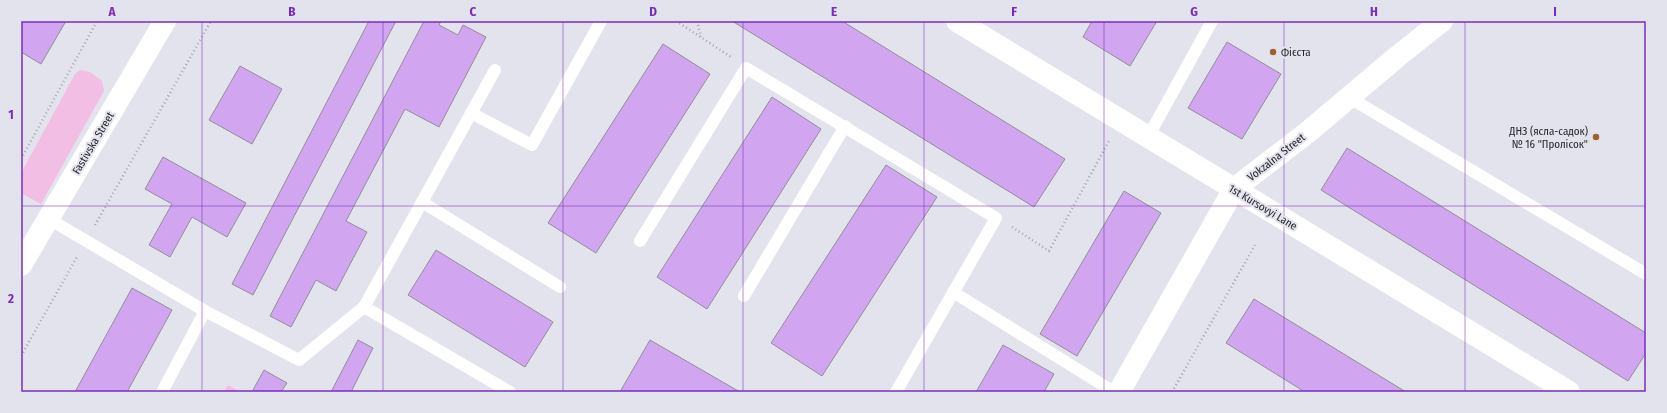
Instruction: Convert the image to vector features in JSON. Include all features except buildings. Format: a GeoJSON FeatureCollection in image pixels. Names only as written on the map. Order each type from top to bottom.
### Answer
{"type":"FeatureCollection","features":[{"type":"Feature","properties":{"kind":"street","name":"Fastivska Street"},"geometry":{"type":"LineString","coordinates":[[21,264],[165,21]]}},
{"type":"Feature","properties":{"kind":"street","name":"1st Kursovyi Lane"},"geometry":{"type":"LineString","coordinates":[[957,21],[1569,392]]}},
{"type":"Feature","properties":{"kind":"street","name":"Vokzalna Street"},"geometry":{"type":"LineString","coordinates":[[1119,392],[1234,189],[1350,98],[1398,56],[1442,21]]}},
{"type":"Feature","properties":{"kind":"lane"},"geometry":{"type":"LineString","coordinates":[[471,113],[532,145],[601,21]]}},
{"type":"Feature","properties":{"kind":"lane"},"geometry":{"type":"LineString","coordinates":[[1148,137],[1212,21]]}},
{"type":"Feature","properties":{"kind":"lane"},"geometry":{"type":"LineString","coordinates":[[640,241],[746,68],[845,126],[996,218],[896,392]]}},
{"type":"Feature","properties":{"kind":"lane"},"geometry":{"type":"LineString","coordinates":[[49,219],[205,311],[299,360],[364,307],[495,70]]}},
{"type":"Feature","properties":{"kind":"lane"},"geometry":{"type":"LineString","coordinates":[[1350,98],[1646,274]]}},
{"type":"Feature","properties":{"kind":"lane"},"geometry":{"type":"LineString","coordinates":[[744,296],[845,126]]}},
{"type":"Feature","properties":{"kind":"lane"},"geometry":{"type":"LineString","coordinates":[[422,202],[560,287]]}},
{"type":"Feature","properties":{"kind":"lane"},"geometry":{"type":"LineString","coordinates":[[953,292],[1114,392]]}},
{"type":"Feature","properties":{"kind":"lane"},"geometry":{"type":"LineString","coordinates":[[364,307],[510,392]]}},
{"type":"Feature","properties":{"kind":"lane"},"geometry":{"type":"LineString","coordinates":[[162,392],[205,311]]}},
{"type":"Feature","properties":{"kind":"path"},"geometry":{"type":"LineString","coordinates":[[21,160],[97,21]]}},
{"type":"Feature","properties":{"kind":"path"},"geometry":{"type":"LineString","coordinates":[[21,356],[210,21]]}},
{"type":"Feature","properties":{"kind":"path"},"geometry":{"type":"LineString","coordinates":[[676,21],[746,68]]}},
{"type":"Feature","properties":{"kind":"path"},"geometry":{"type":"LineString","coordinates":[[697,21],[701,38]]}},
{"type":"Feature","properties":{"kind":"path"},"geometry":{"type":"LineString","coordinates":[[996,218],[1049,251],[1111,138]]}},
{"type":"Feature","properties":{"kind":"path"},"geometry":{"type":"LineString","coordinates":[[1172,392],[1255,245]]}},
{"type":"Feature","properties":{"kind":"shaded area"},"geometry":{"type":"Polygon","coordinates":[[[80,70],[90,72],[102,81],[104,91],[41,204],[21,193],[21,173],[75,74],[80,70]]]}},
{"type":"Feature","properties":{"kind":"shaded area"},"geometry":{"type":"Polygon","coordinates":[[[228,385],[241,392],[224,392],[228,385]]]}},
{"type":"Feature","properties":{"kind":"place","name":"Фієста"},"geometry":{"type":"Point","coordinates":[1273,52]}},
{"type":"Feature","properties":{"kind":"place","name":"ДНЗ (ясла-садок) № 16 \"Пролісок\""},"geometry":{"type":"Point","coordinates":[1596,137]}}]}
